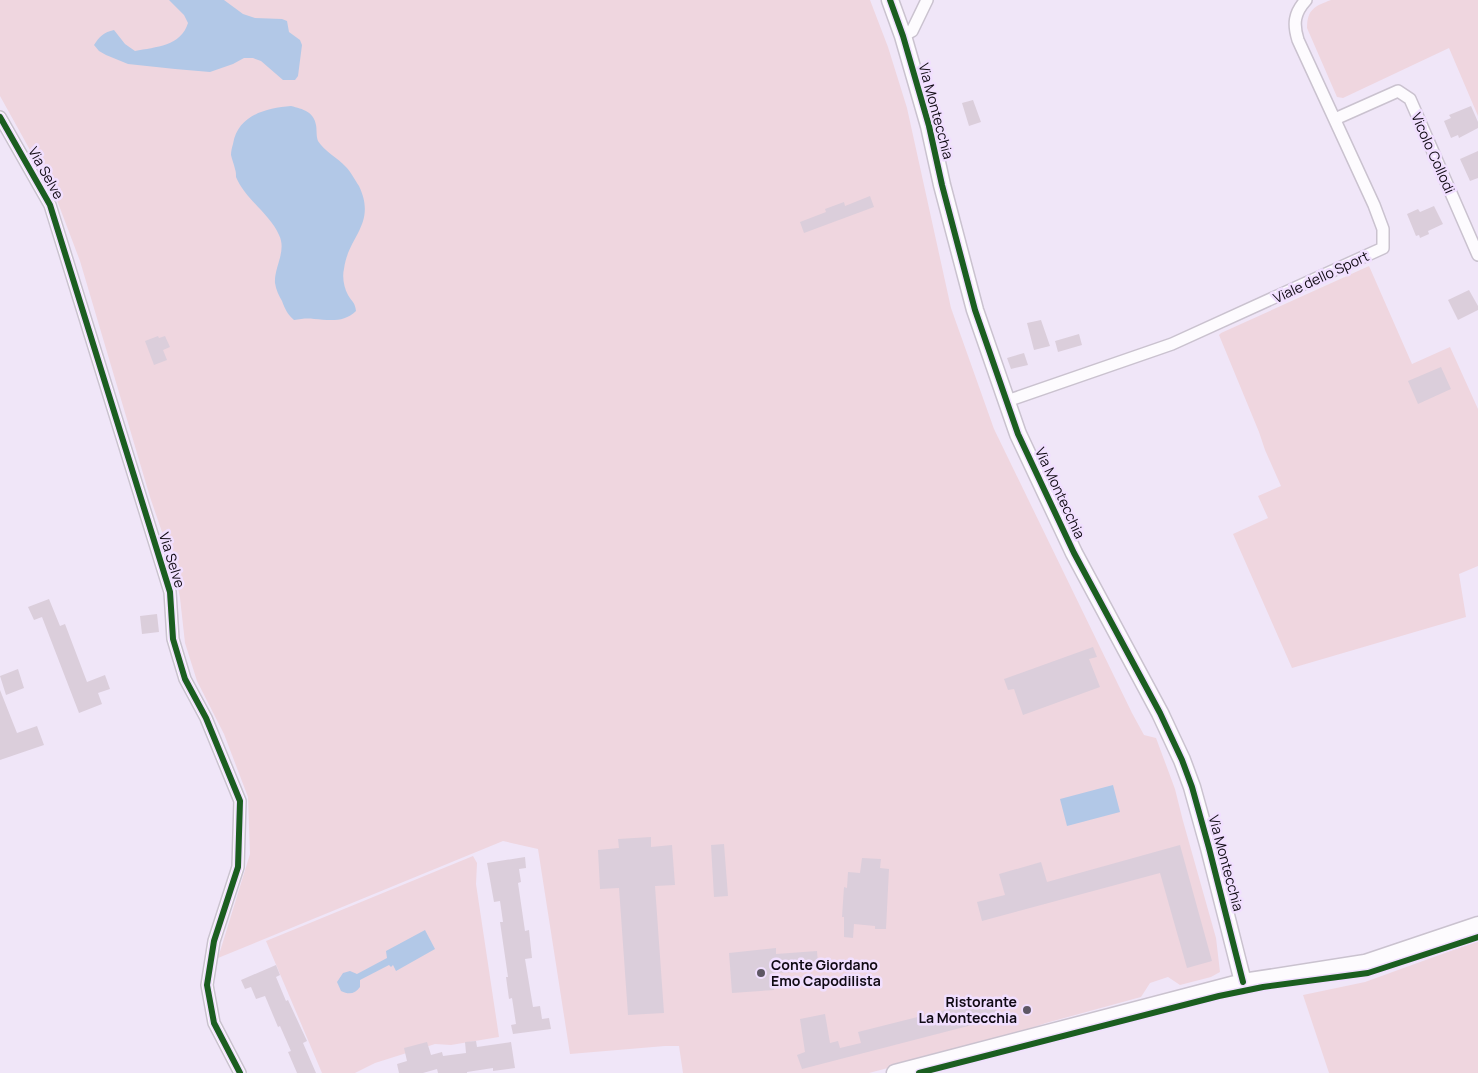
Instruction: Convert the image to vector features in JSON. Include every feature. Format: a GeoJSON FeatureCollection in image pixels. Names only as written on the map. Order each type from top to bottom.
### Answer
{"type":"FeatureCollection","features":[{"type":"Feature","properties":{"kind":"street","name":"Via Montecchia"},"geometry":{"type":"LineString","coordinates":[[890,0],[903,36],[929,126],[942,185],[975,310],[1018,434],[1074,553],[1160,713],[1182,760],[1192,787],[1209,848],[1243,982]]}},
{"type":"Feature","properties":{"kind":"street"},"geometry":{"type":"LineString","coordinates":[[903,36],[912,31],[927,0]]}},
{"type":"Feature","properties":{"kind":"street","name":"Viale dello Sport"},"geometry":{"type":"LineString","coordinates":[[1007,401],[1172,344],[1382,248],[1383,229],[1374,205],[1298,40],[1294,27],[1297,14],[1306,0]]}},
{"type":"Feature","properties":{"kind":"street","name":"Vicolo Collodi"},"geometry":{"type":"LineString","coordinates":[[1335,119],[1398,91],[1410,99],[1478,255]]}},
{"type":"Feature","properties":{"kind":"street","name":"Via Selve"},"geometry":{"type":"LineString","coordinates":[[0,117],[50,205],[170,592],[173,639],[185,679],[206,718],[240,801],[238,867],[214,942],[207,985],[214,1023],[240,1073]]}},
{"type":"Feature","properties":{"kind":"street"},"geometry":{"type":"LineString","coordinates":[[895,1073],[1243,982],[1365,963],[1478,926]]}},
{"type":"Feature","properties":{"kind":"shaded area"},"geometry":{"type":"Polygon","coordinates":[[[0,0],[870,0],[888,47],[907,108],[951,308],[994,429],[1132,713],[1144,735],[1156,738],[1175,789],[1216,938],[1220,972],[1211,977],[1180,985],[1168,977],[1150,983],[1141,997],[1046,1023],[1005,1037],[869,1073],[683,1073],[679,1046],[570,1054],[538,849],[503,841],[218,958],[250,854],[248,797],[224,734],[197,681],[185,643],[174,567],[150,497],[80,261],[55,195],[0,96],[0,0]]]}},
{"type":"Feature","properties":{"kind":"shaded area"},"geometry":{"type":"Polygon","coordinates":[[[1331,0],[1478,0],[1478,116],[1449,48],[1343,98],[1337,97],[1307,28],[1310,12],[1320,4],[1331,0]]]}},
{"type":"Feature","properties":{"kind":"shaded area"},"geometry":{"type":"Polygon","coordinates":[[[1369,266],[1412,364],[1450,347],[1478,409],[1478,566],[1459,574],[1466,617],[1292,668],[1233,534],[1268,518],[1258,496],[1281,486],[1219,335],[1369,266]]]}},
{"type":"Feature","properties":{"kind":"shaded area"},"geometry":{"type":"Polygon","coordinates":[[[473,856],[477,863],[476,884],[499,1037],[451,1045],[435,1044],[375,1063],[355,1073],[322,1073],[266,941],[473,856]]]}},
{"type":"Feature","properties":{"kind":"shaded area"},"geometry":{"type":"Polygon","coordinates":[[[1478,941],[1478,1073],[1329,1073],[1303,995],[1365,982],[1478,941]]]}},
{"type":"Feature","properties":{"kind":"water"},"geometry":{"type":"Polygon","coordinates":[[[169,0],[224,0],[243,14],[255,18],[282,19],[287,21],[289,32],[300,40],[302,45],[298,76],[295,80],[283,80],[261,61],[253,58],[244,58],[210,72],[128,64],[106,55],[94,45],[102,35],[114,30],[125,44],[135,51],[174,41],[185,31],[188,23],[184,15],[169,0]]]}},
{"type":"Feature","properties":{"kind":"water"},"geometry":{"type":"Polygon","coordinates":[[[291,106],[304,110],[313,117],[318,141],[348,169],[359,186],[364,199],[365,210],[363,220],[351,247],[343,272],[345,289],[356,311],[341,319],[294,320],[288,314],[275,283],[282,247],[279,235],[270,220],[245,192],[236,177],[231,152],[236,134],[241,126],[254,115],[263,111],[291,106]]]}},
{"type":"Feature","properties":{"kind":"water"},"geometry":{"type":"Polygon","coordinates":[[[1113,785],[1120,812],[1067,826],[1060,799],[1113,785]]]}},
{"type":"Feature","properties":{"kind":"water"},"geometry":{"type":"Polygon","coordinates":[[[425,930],[435,949],[396,971],[393,965],[391,967],[389,965],[360,980],[360,987],[354,992],[347,993],[341,991],[337,982],[343,973],[350,971],[357,974],[387,958],[386,951],[425,930]]]}},
{"type":"Feature","properties":{"kind":"building"},"geometry":{"type":"Polygon","coordinates":[[[973,100],[981,122],[969,126],[962,103],[973,100]]]}},
{"type":"Feature","properties":{"kind":"building"},"geometry":{"type":"Polygon","coordinates":[[[1471,106],[1478,122],[1478,128],[1459,138],[1458,135],[1451,138],[1444,121],[1451,118],[1449,115],[1471,106]]]}},
{"type":"Feature","properties":{"kind":"building"},"geometry":{"type":"Polygon","coordinates":[[[1478,151],[1478,178],[1470,181],[1460,159],[1478,151]]]}},
{"type":"Feature","properties":{"kind":"building"},"geometry":{"type":"Polygon","coordinates":[[[870,196],[874,207],[804,233],[800,222],[826,212],[825,209],[844,202],[845,206],[870,196]]]}},
{"type":"Feature","properties":{"kind":"building"},"geometry":{"type":"Polygon","coordinates":[[[1434,206],[1443,224],[1428,231],[1429,234],[1420,238],[1419,235],[1416,236],[1407,214],[1418,209],[1420,212],[1434,206]]]}},
{"type":"Feature","properties":{"kind":"building"},"geometry":{"type":"Polygon","coordinates":[[[1469,290],[1478,306],[1478,310],[1458,320],[1448,300],[1469,290]]]}},
{"type":"Feature","properties":{"kind":"building"},"geometry":{"type":"Polygon","coordinates":[[[1041,320],[1050,346],[1034,350],[1027,323],[1041,320]]]}},
{"type":"Feature","properties":{"kind":"building"},"geometry":{"type":"Polygon","coordinates":[[[1079,334],[1082,345],[1058,352],[1055,341],[1079,334]]]}},
{"type":"Feature","properties":{"kind":"building"},"geometry":{"type":"Polygon","coordinates":[[[158,336],[159,338],[165,336],[170,347],[163,350],[167,360],[154,365],[145,341],[158,336]]]}},
{"type":"Feature","properties":{"kind":"building"},"geometry":{"type":"Polygon","coordinates":[[[1024,353],[1028,365],[1011,369],[1007,358],[1024,353]]]}},
{"type":"Feature","properties":{"kind":"building"},"geometry":{"type":"Polygon","coordinates":[[[1441,367],[1451,389],[1418,404],[1408,381],[1441,367]]]}},
{"type":"Feature","properties":{"kind":"building"},"geometry":{"type":"Polygon","coordinates":[[[49,599],[60,626],[65,624],[87,682],[105,675],[110,689],[98,693],[102,704],[79,713],[42,617],[34,620],[28,607],[49,599]]]}},
{"type":"Feature","properties":{"kind":"building"},"geometry":{"type":"Polygon","coordinates":[[[157,614],[159,632],[142,634],[140,616],[157,614]]]}},
{"type":"Feature","properties":{"kind":"building"},"geometry":{"type":"Polygon","coordinates":[[[1093,647],[1097,657],[1089,659],[1100,687],[1023,715],[1014,689],[1008,690],[1004,679],[1093,647]]]}},
{"type":"Feature","properties":{"kind":"building"},"geometry":{"type":"Polygon","coordinates":[[[18,669],[24,688],[6,695],[0,676],[18,669]]]}},
{"type":"Feature","properties":{"kind":"building"},"geometry":{"type":"Polygon","coordinates":[[[0,690],[17,733],[37,726],[44,745],[0,760],[0,690]]]}},
{"type":"Feature","properties":{"kind":"building"},"geometry":{"type":"Polygon","coordinates":[[[651,837],[651,847],[672,845],[675,885],[655,886],[664,1013],[628,1015],[619,888],[600,889],[598,850],[619,848],[618,839],[651,837]]]}},
{"type":"Feature","properties":{"kind":"building"},"geometry":{"type":"Polygon","coordinates":[[[724,844],[728,896],[714,897],[711,845],[724,844]]]}},
{"type":"Feature","properties":{"kind":"building"},"geometry":{"type":"Polygon","coordinates":[[[1180,845],[1212,961],[1187,968],[1160,873],[982,921],[977,902],[1005,895],[999,874],[1041,862],[1047,882],[1180,845]]]}},
{"type":"Feature","properties":{"kind":"building"},"geometry":{"type":"Polygon","coordinates":[[[525,857],[526,868],[519,869],[521,882],[518,883],[525,931],[529,930],[532,958],[525,959],[533,1007],[540,1006],[542,1019],[549,1018],[551,1029],[513,1034],[511,1025],[516,1024],[512,998],[509,999],[506,977],[508,977],[500,922],[503,922],[500,901],[494,902],[487,863],[525,857]]]}},
{"type":"Feature","properties":{"kind":"building"},"geometry":{"type":"Polygon","coordinates":[[[862,858],[881,859],[880,868],[889,869],[886,929],[875,929],[875,926],[854,924],[853,938],[844,937],[844,917],[842,917],[844,887],[847,888],[848,872],[860,873],[862,858]]]}},
{"type":"Feature","properties":{"kind":"building"},"geometry":{"type":"Polygon","coordinates":[[[776,948],[776,954],[817,951],[818,963],[797,965],[797,972],[772,973],[774,990],[732,993],[729,953],[776,948]]]}},
{"type":"Feature","properties":{"kind":"building"},"geometry":{"type":"Polygon","coordinates":[[[276,965],[280,975],[276,977],[307,1041],[303,1043],[316,1073],[297,1073],[288,1052],[291,1051],[265,996],[256,999],[251,987],[245,989],[241,980],[276,965]]]}},
{"type":"Feature","properties":{"kind":"building"},"geometry":{"type":"Polygon","coordinates":[[[993,998],[999,1018],[802,1069],[797,1055],[805,1052],[800,1019],[825,1014],[830,1043],[838,1041],[840,1048],[861,1043],[858,1032],[993,998]]]}},
{"type":"Feature","properties":{"kind":"building"},"geometry":{"type":"Polygon","coordinates":[[[476,1041],[477,1047],[511,1042],[515,1068],[493,1071],[493,1068],[467,1073],[438,1073],[437,1069],[423,1073],[399,1073],[397,1064],[407,1061],[404,1048],[427,1042],[431,1055],[442,1052],[443,1056],[466,1053],[465,1042],[476,1041]]]}},
{"type":"Feature","properties":{"kind":"cycle path"},"geometry":{"type":"LineString","coordinates":[[890,0],[903,36],[929,126],[942,185],[975,310],[1018,434],[1074,553],[1160,713],[1182,760],[1192,787],[1209,848],[1243,982]]}},
{"type":"Feature","properties":{"kind":"cycle path"},"geometry":{"type":"LineString","coordinates":[[0,117],[50,205],[170,592],[173,639],[185,679],[206,718],[240,801],[238,867],[214,941],[207,985],[214,1023],[240,1073]]}},
{"type":"Feature","properties":{"kind":"cycle path"},"geometry":{"type":"LineString","coordinates":[[919,1073],[1219,996],[1263,987],[1368,973],[1478,937]]}},
{"type":"Feature","properties":{"kind":"place","name":"Conte Giordano Emo Capodilista"},"geometry":{"type":"Point","coordinates":[761,973]}},
{"type":"Feature","properties":{"kind":"place","name":"Ristorante La Montecchia"},"geometry":{"type":"Point","coordinates":[1027,1010]}}]}
